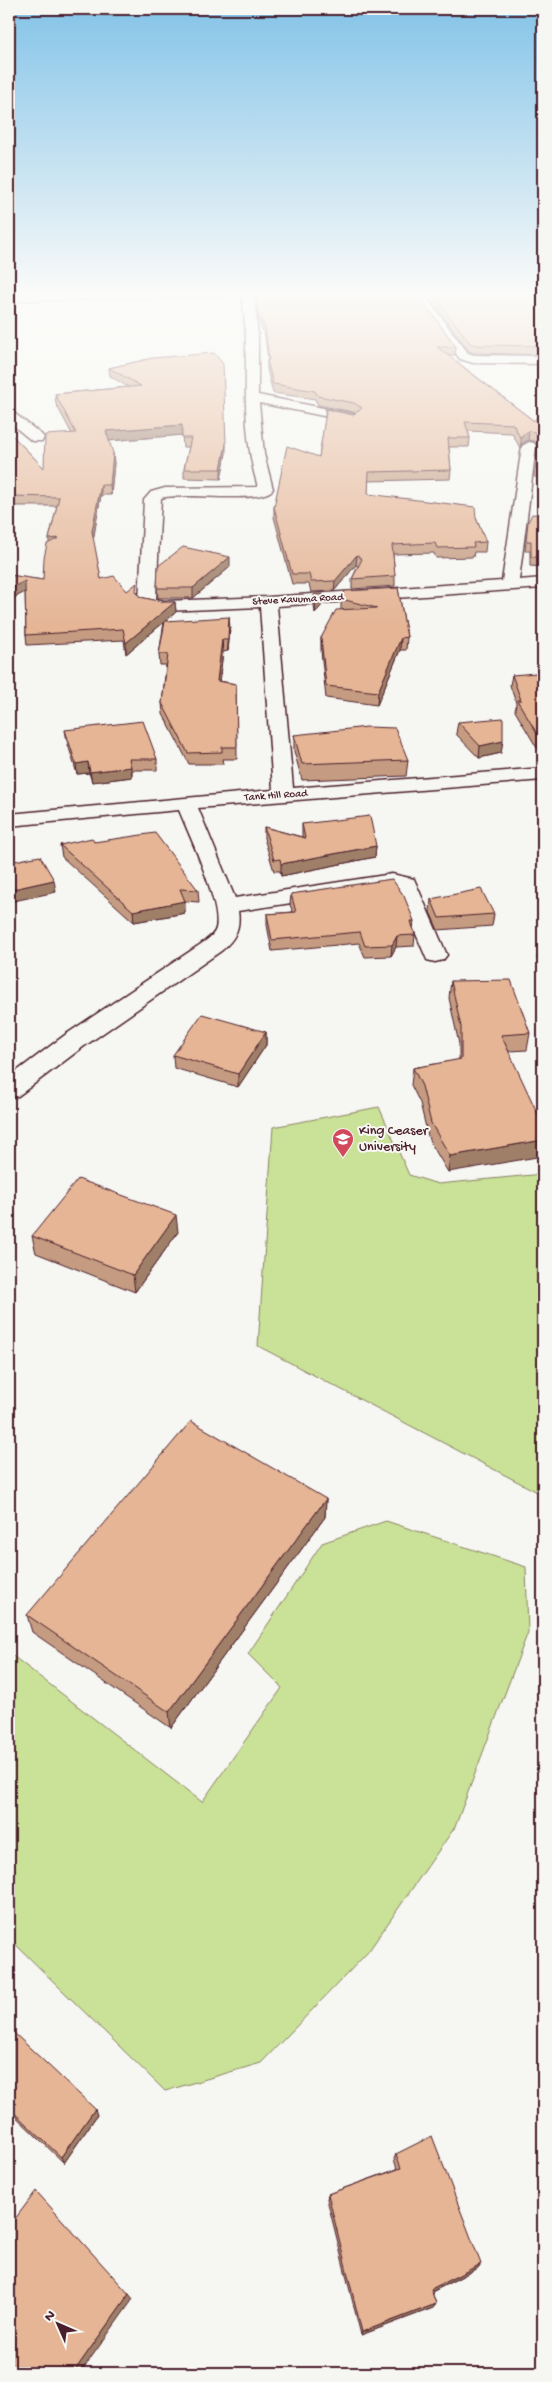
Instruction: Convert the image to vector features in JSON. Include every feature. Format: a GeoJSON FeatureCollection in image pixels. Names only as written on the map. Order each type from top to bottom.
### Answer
{"type":"FeatureCollection","features":[{"type":"Feature","properties":{"kind":"street","name":"Steve Kavuma Road"},"geometry":{"type":"LineString","coordinates":[[252,404],[257,465],[266,489],[256,492],[165,492],[156,495],[152,500],[147,602],[164,606],[268,602],[543,583]]}},
{"type":"Feature","properties":{"kind":"street"},"geometry":{"type":"LineString","coordinates":[[286,404],[354,418]]}},
{"type":"Feature","properties":{"kind":"street"},"geometry":{"type":"LineString","coordinates":[[9,416],[37,438]]}},
{"type":"Feature","properties":{"kind":"street"},"geometry":{"type":"LineString","coordinates":[[510,585],[529,446]]}},
{"type":"Feature","properties":{"kind":"street"},"geometry":{"type":"LineString","coordinates":[[268,602],[284,796]]}},
{"type":"Feature","properties":{"kind":"street","name":"Tank Hill Road"},"geometry":{"type":"LineString","coordinates":[[9,820],[186,803],[543,774]]}},
{"type":"Feature","properties":{"kind":"street"},"geometry":{"type":"LineString","coordinates":[[9,1090],[74,1040],[220,940],[229,927],[227,906],[186,803]]}},
{"type":"Feature","properties":{"kind":"street"},"geometry":{"type":"LineString","coordinates":[[227,906],[392,881],[399,882],[406,884],[435,955]]}},
{"type":"Feature","properties":{"kind":"green space"},"geometry":{"type":"Polygon","coordinates":[[[379,1107],[409,1175],[438,1184],[543,1174],[543,1495],[258,1346],[273,1127],[379,1107]]]}},
{"type":"Feature","properties":{"kind":"green space"},"geometry":{"type":"Polygon","coordinates":[[[386,1521],[526,1567],[528,1632],[455,1827],[368,1952],[261,2063],[165,2091],[9,1938],[9,1653],[202,1802],[282,1688],[248,1654],[322,1543],[386,1521]]]}},
{"type":"Feature","properties":{"kind":"building"},"geometry":{"type":"Polygon","coordinates":[[[60,404],[225,404],[226,444],[221,469],[184,469],[191,438],[182,438],[182,425],[106,431],[113,453],[110,485],[101,485],[92,531],[101,579],[114,576],[127,591],[137,583],[136,591],[140,597],[163,602],[175,602],[126,643],[123,629],[26,635],[25,581],[9,589],[9,575],[43,580],[47,544],[59,538],[49,539],[59,497],[9,496],[9,432],[44,468],[45,435],[76,433],[60,404]]]}},
{"type":"Feature","properties":{"kind":"building"},"geometry":{"type":"Polygon","coordinates":[[[356,404],[512,404],[534,421],[543,409],[543,468],[535,468],[539,437],[535,432],[529,431],[522,435],[521,439],[513,424],[465,422],[470,438],[448,438],[451,470],[369,472],[368,494],[475,507],[476,518],[486,542],[473,543],[474,547],[437,548],[435,543],[392,545],[395,576],[352,579],[362,559],[357,555],[335,581],[311,582],[309,574],[292,574],[274,507],[287,446],[319,457],[325,409],[353,415],[362,408],[356,404]]]}},
{"type":"Feature","properties":{"kind":"building"},"geometry":{"type":"Polygon","coordinates":[[[532,514],[543,515],[543,557],[531,557],[531,541],[526,541],[528,522],[532,514]]]}},
{"type":"Feature","properties":{"kind":"building"},"geometry":{"type":"Polygon","coordinates":[[[183,547],[230,557],[193,588],[157,588],[158,566],[183,547]]]}},
{"type":"Feature","properties":{"kind":"building"},"geometry":{"type":"Polygon","coordinates":[[[398,588],[407,637],[401,638],[378,692],[326,686],[321,638],[336,610],[377,608],[341,599],[345,591],[398,588]]]}},
{"type":"Feature","properties":{"kind":"building"},"geometry":{"type":"Polygon","coordinates":[[[323,594],[316,602],[314,595],[323,594]]]}},
{"type":"Feature","properties":{"kind":"building"},"geometry":{"type":"Polygon","coordinates":[[[229,617],[228,640],[222,640],[217,681],[236,684],[237,747],[222,747],[222,752],[188,753],[162,703],[168,654],[159,654],[165,621],[229,617]]]}},
{"type":"Feature","properties":{"kind":"building"},"geometry":{"type":"Polygon","coordinates":[[[536,673],[539,681],[543,680],[543,737],[539,737],[517,700],[521,700],[512,675],[536,673]]]}},
{"type":"Feature","properties":{"kind":"building"},"geometry":{"type":"Polygon","coordinates":[[[503,718],[503,741],[480,746],[458,722],[503,718]]]}},
{"type":"Feature","properties":{"kind":"building"},"geometry":{"type":"Polygon","coordinates":[[[143,721],[157,759],[129,759],[131,767],[90,772],[88,762],[76,764],[65,730],[143,721]]]}},
{"type":"Feature","properties":{"kind":"building"},"geometry":{"type":"Polygon","coordinates":[[[367,727],[395,728],[408,760],[302,764],[294,735],[367,727]]]}},
{"type":"Feature","properties":{"kind":"building"},"geometry":{"type":"Polygon","coordinates":[[[370,816],[376,846],[281,864],[280,859],[274,860],[264,827],[305,838],[302,824],[370,816]]]}},
{"type":"Feature","properties":{"kind":"building"},"geometry":{"type":"Polygon","coordinates":[[[155,833],[198,890],[180,889],[185,901],[133,911],[60,845],[92,838],[94,842],[155,833]]]}},
{"type":"Feature","properties":{"kind":"building"},"geometry":{"type":"Polygon","coordinates":[[[40,856],[54,880],[9,890],[9,862],[40,856]]]}},
{"type":"Feature","properties":{"kind":"building"},"geometry":{"type":"Polygon","coordinates":[[[392,879],[404,896],[414,921],[411,921],[415,935],[397,936],[392,945],[365,946],[360,932],[272,940],[267,914],[296,912],[291,894],[392,879]]]}},
{"type":"Feature","properties":{"kind":"building"},"geometry":{"type":"Polygon","coordinates":[[[481,889],[494,914],[439,918],[431,899],[481,889]]]}},
{"type":"Feature","properties":{"kind":"building"},"geometry":{"type":"Polygon","coordinates":[[[539,946],[543,946],[543,955],[539,946]]]}},
{"type":"Feature","properties":{"kind":"building"},"geometry":{"type":"Polygon","coordinates":[[[511,980],[530,1033],[501,1035],[543,1125],[543,1140],[450,1156],[431,1123],[422,1086],[413,1068],[461,1059],[461,1027],[451,981],[511,980]]]}},
{"type":"Feature","properties":{"kind":"building"},"geometry":{"type":"Polygon","coordinates":[[[202,1014],[266,1032],[238,1074],[173,1055],[202,1014]]]}},
{"type":"Feature","properties":{"kind":"building"},"geometry":{"type":"Polygon","coordinates":[[[78,1179],[176,1215],[133,1275],[32,1236],[78,1179]]]}},
{"type":"Feature","properties":{"kind":"building"},"geometry":{"type":"Polygon","coordinates":[[[191,1421],[326,1499],[169,1712],[27,1615],[191,1421]]]}},
{"type":"Feature","properties":{"kind":"building"},"geometry":{"type":"Polygon","coordinates":[[[14,2033],[95,2109],[61,2157],[9,2108],[9,2039],[14,2033]]]}},
{"type":"Feature","properties":{"kind":"building"},"geometry":{"type":"Polygon","coordinates":[[[432,2136],[481,2264],[431,2289],[436,2304],[362,2332],[328,2194],[401,2168],[396,2154],[432,2136]]]}},
{"type":"Feature","properties":{"kind":"building"},"geometry":{"type":"Polygon","coordinates":[[[36,2191],[129,2294],[73,2373],[9,2373],[9,2227],[36,2191]]]}},
{"type":"Feature","properties":{"kind":"place","name":"King Ceaser University"},"geometry":{"type":"Point","coordinates":[343,1158]}}]}
